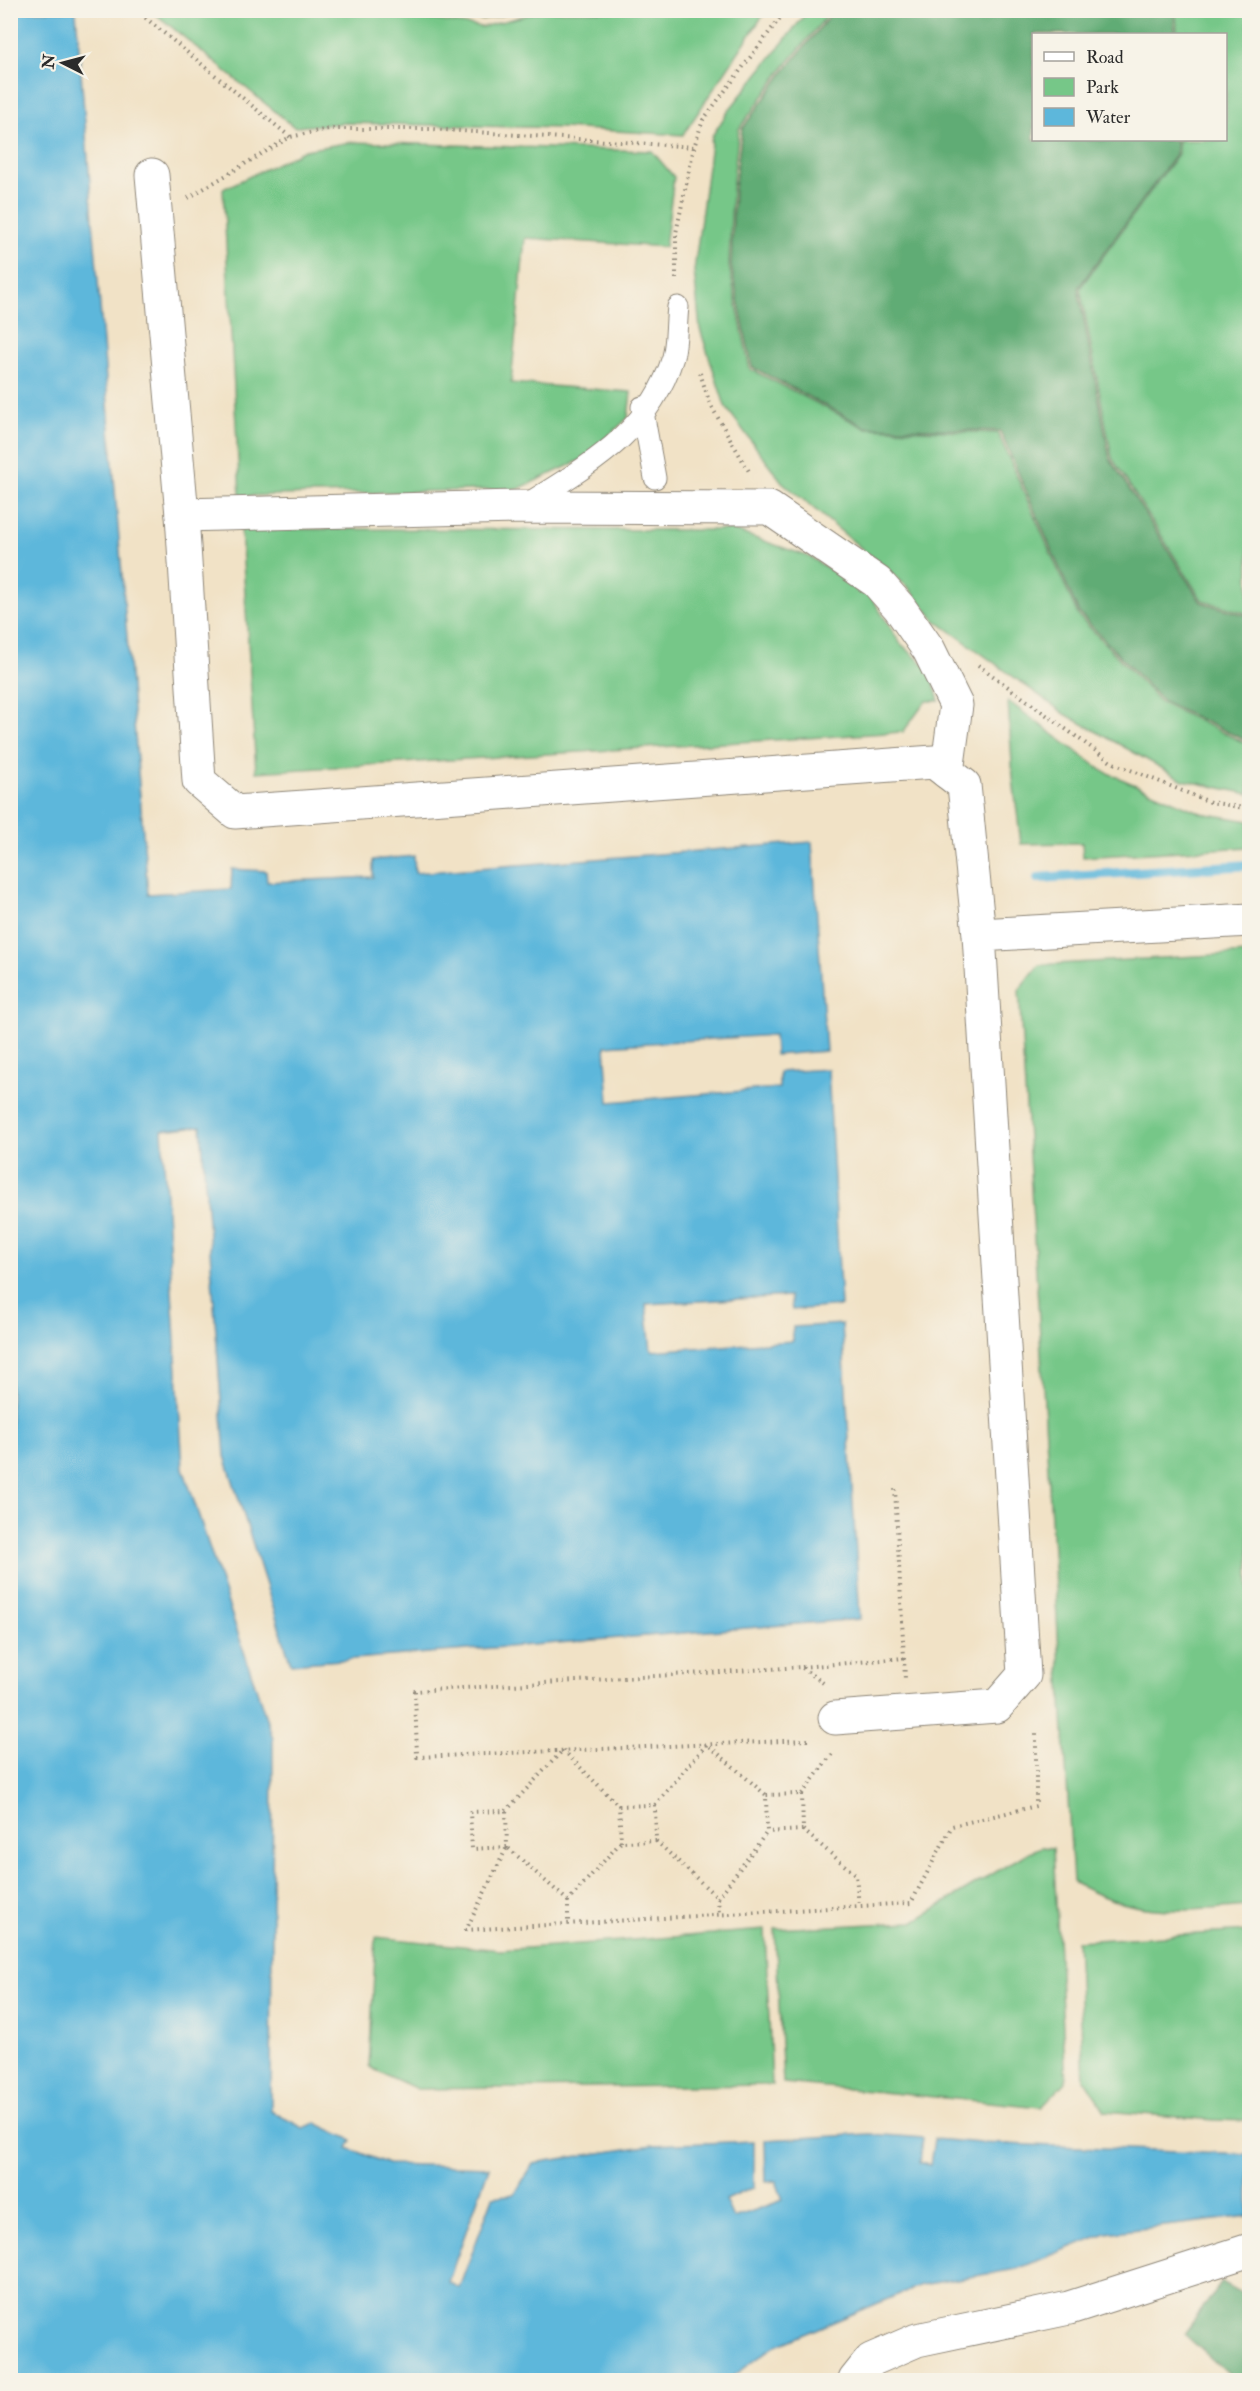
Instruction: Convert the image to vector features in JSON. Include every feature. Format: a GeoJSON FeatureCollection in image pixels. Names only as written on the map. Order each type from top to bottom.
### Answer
{"type":"FeatureCollection","features":[{"type":"Feature","properties":{"kind":"street"},"geometry":{"type":"LineString","coordinates":[[152,175],[182,515],[199,781],[235,812],[934,762],[964,784],[979,935],[1024,1675],[997,1706],[831,1724]]}},
{"type":"Feature","properties":{"kind":"street"},"geometry":{"type":"LineString","coordinates":[[182,515],[521,507],[770,507],[877,582],[899,607],[929,650],[956,705],[947,772]]}},
{"type":"Feature","properties":{"kind":"street"},"geometry":{"type":"LineString","coordinates":[[979,935],[1250,920]]}},
{"type":"Feature","properties":{"kind":"street"},"geometry":{"type":"LineString","coordinates":[[855,2380],[871,2360],[917,2340],[1069,2308],[1250,2250]]}},
{"type":"Feature","properties":{"kind":"lane"},"geometry":{"type":"LineString","coordinates":[[521,507],[580,471],[611,448],[641,405],[661,389],[674,355],[678,307]]}},
{"type":"Feature","properties":{"kind":"lane"},"geometry":{"type":"LineString","coordinates":[[641,405],[655,478]]}},
{"type":"Feature","properties":{"kind":"path"},"geometry":{"type":"LineString","coordinates":[[136,10],[290,137]]}},
{"type":"Feature","properties":{"kind":"path"},"geometry":{"type":"LineString","coordinates":[[678,307],[675,268],[676,233],[694,147],[703,120],[786,10]]}},
{"type":"Feature","properties":{"kind":"path"},"geometry":{"type":"LineString","coordinates":[[157,217],[290,137],[328,129],[431,129],[694,147]]}},
{"type":"Feature","properties":{"kind":"path"},"geometry":{"type":"LineString","coordinates":[[699,371],[710,404],[770,507]]}},
{"type":"Feature","properties":{"kind":"path"},"geometry":{"type":"LineString","coordinates":[[973,662],[1111,762],[1210,802],[1250,809]]}},
{"type":"Feature","properties":{"kind":"path"},"geometry":{"type":"LineString","coordinates":[[895,1489],[906,1686]]}},
{"type":"Feature","properties":{"kind":"path"},"geometry":{"type":"LineString","coordinates":[[831,1724],[807,1740],[417,1757],[415,1691],[801,1667],[904,1658]]}},
{"type":"Feature","properties":{"kind":"path"},"geometry":{"type":"LineString","coordinates":[[801,1667],[831,1724]]}},
{"type":"Feature","properties":{"kind":"path"},"geometry":{"type":"LineString","coordinates":[[803,1830],[802,1794],[831,1724]]}},
{"type":"Feature","properties":{"kind":"path"},"geometry":{"type":"LineString","coordinates":[[563,1750],[506,1811],[507,1847],[466,1930],[911,1903],[952,1826],[1036,1806],[1036,1730]]}},
{"type":"Feature","properties":{"kind":"path"},"geometry":{"type":"LineString","coordinates":[[706,1744],[766,1795],[802,1794]]}},
{"type":"Feature","properties":{"kind":"path"},"geometry":{"type":"LineString","coordinates":[[656,1841],[655,1805],[706,1744]]}},
{"type":"Feature","properties":{"kind":"path"},"geometry":{"type":"LineString","coordinates":[[563,1750],[620,1806],[621,1842],[568,1900],[568,1923]]}},
{"type":"Feature","properties":{"kind":"path"},"geometry":{"type":"LineString","coordinates":[[719,1914],[718,1898],[767,1832],[766,1795]]}},
{"type":"Feature","properties":{"kind":"path"},"geometry":{"type":"LineString","coordinates":[[620,1806],[655,1805]]}},
{"type":"Feature","properties":{"kind":"path"},"geometry":{"type":"LineString","coordinates":[[506,1811],[470,1812],[472,1849],[507,1847],[568,1900]]}},
{"type":"Feature","properties":{"kind":"path"},"geometry":{"type":"LineString","coordinates":[[767,1832],[803,1830],[856,1875],[859,1906]]}},
{"type":"Feature","properties":{"kind":"path"},"geometry":{"type":"LineString","coordinates":[[621,1842],[656,1841],[718,1898]]}},
{"type":"Feature","properties":{"kind":"green space"},"geometry":{"type":"Polygon","coordinates":[[[152,11],[374,11],[482,27],[542,11],[766,11],[683,135],[562,128],[345,123],[294,127],[152,11]]]}},
{"type":"Feature","properties":{"kind":"green space"},"geometry":{"type":"Polygon","coordinates":[[[425,11],[518,11],[483,20],[425,11]]]}},
{"type":"Feature","properties":{"kind":"green space"},"geometry":{"type":"Polygon","coordinates":[[[808,11],[831,11],[785,66],[739,129],[732,189],[729,266],[750,369],[865,428],[998,433],[1078,615],[1161,703],[1249,745],[1249,794],[1183,780],[1065,714],[935,620],[909,588],[782,482],[725,406],[700,329],[694,271],[712,136],[729,110],[808,11]]]}},
{"type":"Feature","properties":{"kind":"green space"},"geometry":{"type":"Polygon","coordinates":[[[834,11],[1174,11],[1175,33],[1032,33],[1032,141],[1176,141],[1176,154],[1078,288],[1110,459],[1201,602],[1249,616],[1249,742],[1163,702],[1079,613],[1000,431],[866,427],[752,367],[731,266],[734,190],[742,129],[785,70],[834,11]]]}},
{"type":"Feature","properties":{"kind":"green space"},"geometry":{"type":"Polygon","coordinates":[[[1176,11],[1249,11],[1249,614],[1202,600],[1112,458],[1080,288],[1178,154],[1178,141],[1227,141],[1227,33],[1177,33],[1176,11]]]}},
{"type":"Feature","properties":{"kind":"green space"},"geometry":{"type":"Polygon","coordinates":[[[351,142],[652,151],[674,177],[665,247],[525,238],[511,383],[631,392],[628,418],[583,459],[518,489],[240,496],[223,189],[305,150],[351,142]]]}},
{"type":"Feature","properties":{"kind":"green space"},"geometry":{"type":"Polygon","coordinates":[[[241,529],[732,530],[810,557],[870,595],[900,643],[930,670],[939,701],[926,701],[903,732],[256,772],[241,529]]]}},
{"type":"Feature","properties":{"kind":"green space"},"geometry":{"type":"Polygon","coordinates":[[[1008,701],[1103,771],[1201,813],[1249,821],[1249,847],[1083,857],[1082,843],[1021,844],[1013,779],[1008,701]]]}},
{"type":"Feature","properties":{"kind":"green space"},"geometry":{"type":"Polygon","coordinates":[[[1249,953],[1249,1906],[1180,1910],[1138,1907],[1096,1894],[1073,1882],[1019,990],[1039,965],[1249,953]]]}},
{"type":"Feature","properties":{"kind":"green space"},"geometry":{"type":"Polygon","coordinates":[[[1042,1847],[1053,1848],[1066,2082],[1042,2107],[783,2083],[775,1929],[913,1922],[1029,1852],[1042,1847]]]}},
{"type":"Feature","properties":{"kind":"green space"},"geometry":{"type":"Polygon","coordinates":[[[765,1930],[772,2085],[417,2089],[369,2067],[376,1937],[500,1950],[765,1930]]]}},
{"type":"Feature","properties":{"kind":"green space"},"geometry":{"type":"Polygon","coordinates":[[[1249,1931],[1249,2121],[1105,2111],[1084,2079],[1077,1941],[1249,1931]]]}},
{"type":"Feature","properties":{"kind":"green space"},"geometry":{"type":"Polygon","coordinates":[[[1222,2282],[1249,2297],[1249,2380],[1235,2380],[1184,2334],[1222,2282]]]}},
{"type":"Feature","properties":{"kind":"water"},"geometry":{"type":"Polygon","coordinates":[[[10,11],[76,12],[148,894],[231,889],[232,869],[266,871],[267,882],[373,877],[373,860],[414,856],[415,873],[812,842],[826,1051],[775,1055],[774,1035],[605,1046],[609,1102],[779,1088],[779,1072],[828,1069],[841,1306],[792,1310],[790,1296],[646,1304],[651,1351],[793,1341],[793,1327],[842,1324],[860,1619],[291,1664],[225,1456],[201,1126],[162,1130],[183,1468],[273,1739],[271,2111],[303,2128],[316,2123],[352,2140],[348,2148],[388,2164],[489,2167],[448,2282],[459,2288],[493,2197],[515,2194],[533,2163],[653,2145],[754,2141],[754,2187],[725,2200],[733,2218],[783,2200],[776,2181],[766,2182],[765,2140],[870,2134],[923,2138],[920,2163],[930,2165],[934,2139],[1249,2154],[1249,2216],[1106,2233],[1017,2269],[921,2285],[772,2348],[728,2380],[11,2380],[10,11]]]}},
{"type":"Feature","properties":{"kind":"waterway"},"geometry":{"type":"LineString","coordinates":[[1038,878],[1250,865]]}}]}
